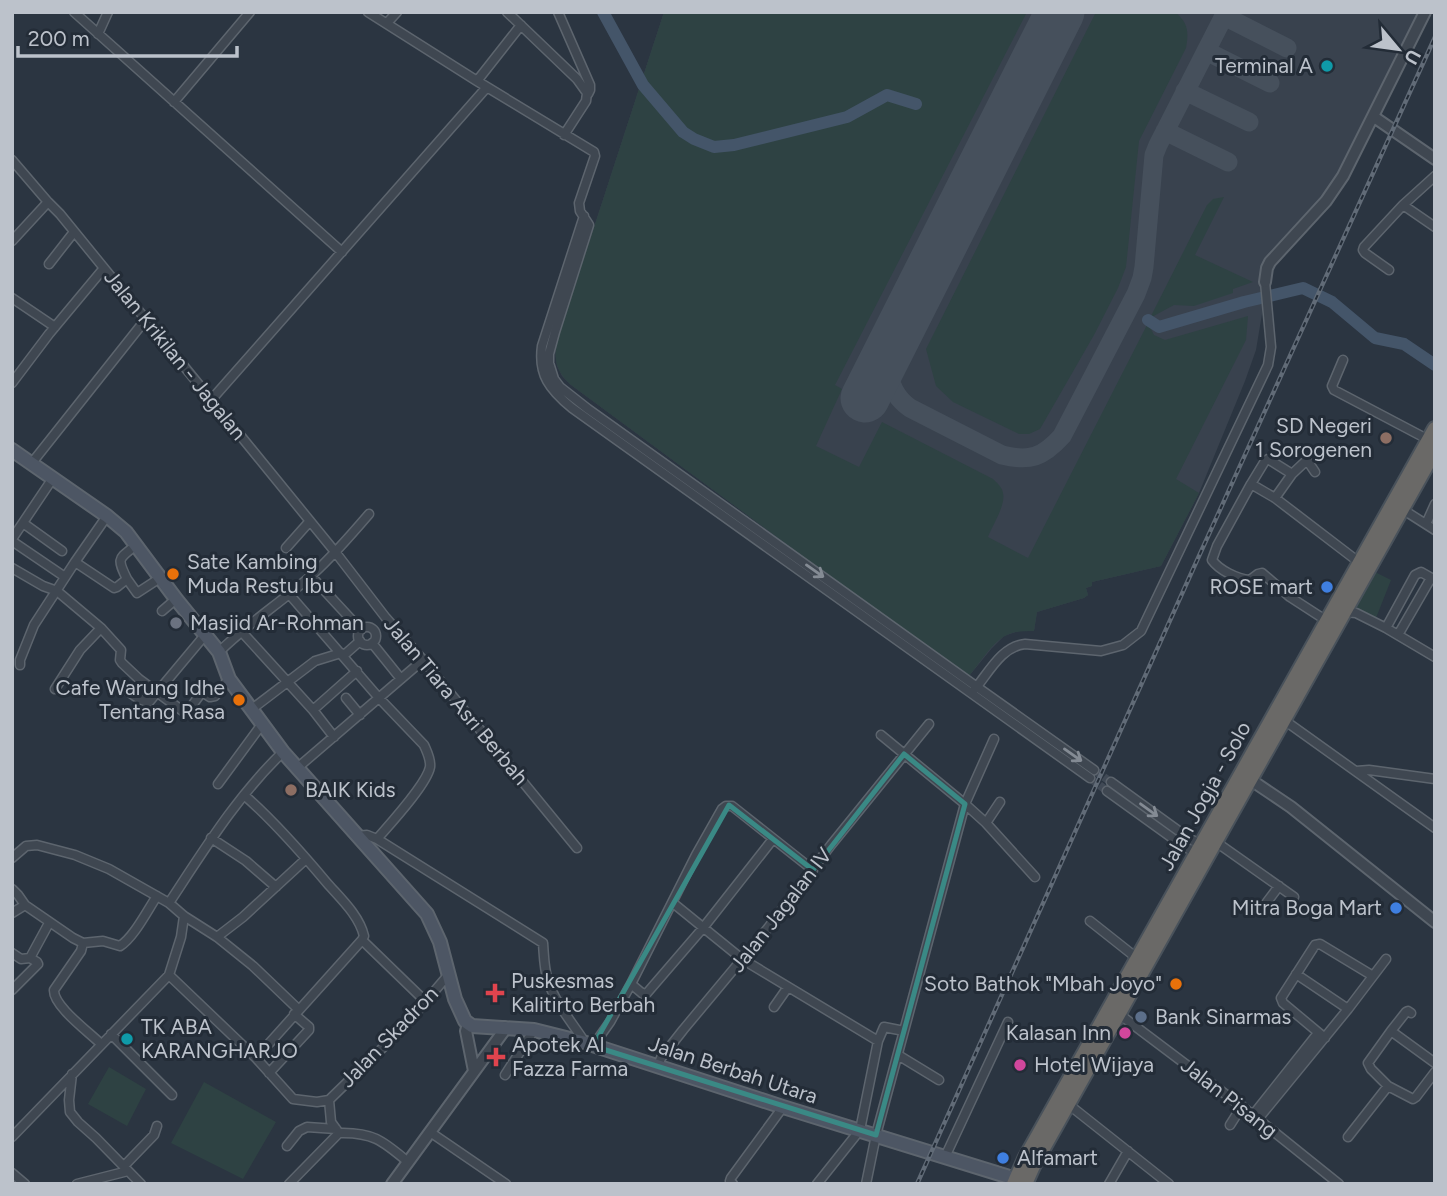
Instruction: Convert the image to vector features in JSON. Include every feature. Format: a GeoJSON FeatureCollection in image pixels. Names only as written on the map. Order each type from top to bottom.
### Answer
{"type":"FeatureCollection","features":[{"type":"Feature","properties":{"kind":"highway","name":"Jalan Jogja - Solo"},"geometry":{"type":"LineString","coordinates":[[1023,1182],[1025,1159],[1153,929],[1251,780],[1402,509],[1433,440]]}},
{"type":"Feature","properties":{"kind":"highway","name":"Jalan Jogja - Solo"},"geometry":{"type":"LineString","coordinates":[[1023,1182],[1119,1014],[1327,621],[1433,440]]}},
{"type":"Feature","properties":{"kind":"main road"},"geometry":{"type":"LineString","coordinates":[[12,450],[127,533],[219,652],[229,679],[296,769],[427,914],[436,930],[456,999],[468,1024]]}},
{"type":"Feature","properties":{"kind":"main road","name":"Jalan Berbah Utara"},"geometry":{"type":"LineString","coordinates":[[468,1024],[477,1027],[534,1030],[588,1044],[1023,1182]]}},
{"type":"Feature","properties":{"kind":"street"},"geometry":{"type":"LineString","coordinates":[[75,12],[342,252]]}},
{"type":"Feature","properties":{"kind":"street"},"geometry":{"type":"LineString","coordinates":[[98,34],[108,12]]}},
{"type":"Feature","properties":{"kind":"street"},"geometry":{"type":"LineString","coordinates":[[174,102],[250,12]]}},
{"type":"Feature","properties":{"kind":"street"},"geometry":{"type":"LineString","coordinates":[[368,12],[564,135],[591,149],[595,154],[579,203],[579,209],[589,225],[551,345],[549,363],[554,379],[560,387],[835,585],[974,691]]}},
{"type":"Feature","properties":{"kind":"street"},"geometry":{"type":"LineString","coordinates":[[387,23],[397,12]]}},
{"type":"Feature","properties":{"kind":"street"},"geometry":{"type":"LineString","coordinates":[[507,12],[577,79],[587,97]]}},
{"type":"Feature","properties":{"kind":"street"},"geometry":{"type":"LineString","coordinates":[[558,12],[590,85],[587,97],[564,135]]}},
{"type":"Feature","properties":{"kind":"street"},"geometry":{"type":"LineString","coordinates":[[974,691],[1001,656],[1018,644],[1101,651],[1123,645],[1141,631],[1268,366],[1270,347],[1265,282],[1267,268],[1326,201],[1352,160],[1376,120],[1425,12]]}},
{"type":"Feature","properties":{"kind":"street"},"geometry":{"type":"LineString","coordinates":[[477,81],[521,24]]}},
{"type":"Feature","properties":{"kind":"street"},"geometry":{"type":"LineString","coordinates":[[212,399],[487,87]]}},
{"type":"Feature","properties":{"kind":"street"},"geometry":{"type":"LineString","coordinates":[[1376,120],[1435,159]]}},
{"type":"Feature","properties":{"kind":"street","name":"Jalan Krikilan - Jagalan"},"geometry":{"type":"LineString","coordinates":[[12,160],[60,214],[336,553]]}},
{"type":"Feature","properties":{"kind":"street"},"geometry":{"type":"LineString","coordinates":[[1389,270],[1363,249],[1403,205],[1435,176]]}},
{"type":"Feature","properties":{"kind":"street"},"geometry":{"type":"LineString","coordinates":[[12,241],[48,202]]}},
{"type":"Feature","properties":{"kind":"street"},"geometry":{"type":"LineString","coordinates":[[1403,205],[1435,226]]}},
{"type":"Feature","properties":{"kind":"street"},"geometry":{"type":"LineString","coordinates":[[584,216],[542,346],[541,367],[554,392],[572,408],[827,590],[1092,774]]}},
{"type":"Feature","properties":{"kind":"street"},"geometry":{"type":"LineString","coordinates":[[49,264],[74,232]]}},
{"type":"Feature","properties":{"kind":"street"},"geometry":{"type":"LineString","coordinates":[[12,383],[104,268]]}},
{"type":"Feature","properties":{"kind":"street"},"geometry":{"type":"LineString","coordinates":[[12,298],[55,327]]}},
{"type":"Feature","properties":{"kind":"street"},"geometry":{"type":"LineString","coordinates":[[31,464],[146,319]]}},
{"type":"Feature","properties":{"kind":"street"},"geometry":{"type":"LineString","coordinates":[[1343,360],[1332,386],[1334,390],[1433,440]]}},
{"type":"Feature","properties":{"kind":"street"},"geometry":{"type":"LineString","coordinates":[[1292,474],[1268,459],[1265,461],[1217,546],[1212,560],[1217,567],[1243,579],[1250,580],[1262,573],[1290,597],[1327,621]]}},
{"type":"Feature","properties":{"kind":"street"},"geometry":{"type":"LineString","coordinates":[[1275,498],[1292,474],[1307,460],[1315,472]]}},
{"type":"Feature","properties":{"kind":"street"},"geometry":{"type":"LineString","coordinates":[[53,478],[12,540],[65,577]]}},
{"type":"Feature","properties":{"kind":"street"},"geometry":{"type":"LineString","coordinates":[[1251,484],[1275,498],[1360,563]]}},
{"type":"Feature","properties":{"kind":"street"},"geometry":{"type":"LineString","coordinates":[[1426,524],[1435,504]]}},
{"type":"Feature","properties":{"kind":"street"},"geometry":{"type":"LineString","coordinates":[[1402,509],[1435,530]]}},
{"type":"Feature","properties":{"kind":"street"},"geometry":{"type":"LineString","coordinates":[[219,652],[336,553],[369,514]]}},
{"type":"Feature","properties":{"kind":"street"},"geometry":{"type":"LineString","coordinates":[[20,665],[34,625],[107,516]]}},
{"type":"Feature","properties":{"kind":"street"},"geometry":{"type":"LineString","coordinates":[[286,548],[310,521]]}},
{"type":"Feature","properties":{"kind":"street"},"geometry":{"type":"LineString","coordinates":[[23,523],[62,551]]}},
{"type":"Feature","properties":{"kind":"street"},"geometry":{"type":"LineString","coordinates":[[136,545],[119,561],[135,592],[138,593],[160,578]]}},
{"type":"Feature","properties":{"kind":"street","name":"Jalan Tiara Asri Berbah"},"geometry":{"type":"LineString","coordinates":[[336,553],[386,618],[577,848]]}},
{"type":"Feature","properties":{"kind":"street"},"geometry":{"type":"LineString","coordinates":[[75,562],[114,587],[127,579]]}},
{"type":"Feature","properties":{"kind":"street"},"geometry":{"type":"LineString","coordinates":[[12,568],[57,591],[101,628],[121,650],[122,663],[184,712],[201,693],[215,696],[229,679]]}},
{"type":"Feature","properties":{"kind":"street"},"geometry":{"type":"LineString","coordinates":[[1386,628],[1415,575],[1421,572],[1433,579],[1398,635]]}},
{"type":"Feature","properties":{"kind":"street"},"geometry":{"type":"LineString","coordinates":[[311,576],[360,630]]}},
{"type":"Feature","properties":{"kind":"street"},"geometry":{"type":"LineString","coordinates":[[827,590],[835,585]]}},
{"type":"Feature","properties":{"kind":"street"},"geometry":{"type":"LineString","coordinates":[[289,594],[379,698],[424,745],[430,762],[425,778],[377,839]]}},
{"type":"Feature","properties":{"kind":"street"},"geometry":{"type":"LineString","coordinates":[[163,611],[176,599]]}},
{"type":"Feature","properties":{"kind":"street"},"geometry":{"type":"LineString","coordinates":[[1344,612],[1356,613],[1435,657]]}},
{"type":"Feature","properties":{"kind":"street"},"geometry":{"type":"LineString","coordinates":[[373,630],[386,618]]}},
{"type":"Feature","properties":{"kind":"street"},"geometry":{"type":"LineString","coordinates":[[368,627],[373,630],[375,637],[372,643],[365,645],[360,641],[360,630],[368,627]]}},
{"type":"Feature","properties":{"kind":"street"},"geometry":{"type":"LineString","coordinates":[[55,689],[80,650],[101,628]]}},
{"type":"Feature","properties":{"kind":"street"},"geometry":{"type":"LineString","coordinates":[[241,631],[313,709],[334,737]]}},
{"type":"Feature","properties":{"kind":"street"},"geometry":{"type":"LineString","coordinates":[[120,687],[149,702],[205,635]]}},
{"type":"Feature","properties":{"kind":"street"},"geometry":{"type":"LineString","coordinates":[[252,709],[316,661],[342,654],[360,641]]}},
{"type":"Feature","properties":{"kind":"street"},"geometry":{"type":"LineString","coordinates":[[372,643],[401,680]]}},
{"type":"Feature","properties":{"kind":"street"},"geometry":{"type":"LineString","coordinates":[[296,769],[423,660]]}},
{"type":"Feature","properties":{"kind":"street"},"geometry":{"type":"LineString","coordinates":[[313,709],[357,671]]}},
{"type":"Feature","properties":{"kind":"street"},"geometry":{"type":"LineString","coordinates":[[346,698],[360,715]]}},
{"type":"Feature","properties":{"kind":"street"},"geometry":{"type":"LineString","coordinates":[[1284,720],[1435,828]]}},
{"type":"Feature","properties":{"kind":"street"},"geometry":{"type":"LineString","coordinates":[[218,784],[262,724]]}},
{"type":"Feature","properties":{"kind":"street","name":"Jalan Jagalan IV"},"geometry":{"type":"LineString","coordinates":[[658,1066],[661,1058],[929,724]]}},
{"type":"Feature","properties":{"kind":"street"},"geometry":{"type":"LineString","coordinates":[[881,735],[965,804],[1035,877]]}},
{"type":"Feature","properties":{"kind":"street"},"geometry":{"type":"LineString","coordinates":[[866,1184],[876,1135],[965,804],[994,740]]}},
{"type":"Feature","properties":{"kind":"street"},"geometry":{"type":"LineString","coordinates":[[169,903],[211,838],[244,795],[283,752]]}},
{"type":"Feature","properties":{"kind":"street"},"geometry":{"type":"LineString","coordinates":[[1358,773],[1369,770],[1435,779]]}},
{"type":"Feature","properties":{"kind":"street"},"geometry":{"type":"LineString","coordinates":[[1251,780],[1294,809],[1435,922]]}},
{"type":"Feature","properties":{"kind":"street"},"geometry":{"type":"LineString","coordinates":[[1109,786],[1182,845],[1206,850],[1279,886],[1294,897]]}},
{"type":"Feature","properties":{"kind":"street"},"geometry":{"type":"LineString","coordinates":[[244,795],[306,859],[358,920],[363,932],[362,940],[256,1058]]}},
{"type":"Feature","properties":{"kind":"street"},"geometry":{"type":"LineString","coordinates":[[986,824],[1000,802]]}},
{"type":"Feature","properties":{"kind":"street"},"geometry":{"type":"LineString","coordinates":[[357,836],[377,839],[543,943],[547,980],[556,999],[588,1044],[610,1021],[722,809],[732,806],[813,870]]}},
{"type":"Feature","properties":{"kind":"street"},"geometry":{"type":"LineString","coordinates":[[211,838],[246,861],[276,887]]}},
{"type":"Feature","properties":{"kind":"street"},"geometry":{"type":"LineString","coordinates":[[631,984],[640,993],[647,993],[704,928],[773,839]]}},
{"type":"Feature","properties":{"kind":"street"},"geometry":{"type":"LineString","coordinates":[[12,858],[26,846],[37,845],[75,855],[109,869],[169,903],[253,965],[309,1027],[269,1073]]}},
{"type":"Feature","properties":{"kind":"street"},"geometry":{"type":"LineString","coordinates":[[218,937],[306,859]]}},
{"type":"Feature","properties":{"kind":"street"},"geometry":{"type":"LineString","coordinates":[[1267,902],[1279,886]]}},
{"type":"Feature","properties":{"kind":"street"},"geometry":{"type":"LineString","coordinates":[[12,890],[25,905],[49,923],[83,943],[99,940],[118,946],[130,937],[157,896]]}},
{"type":"Feature","properties":{"kind":"street"},"geometry":{"type":"LineString","coordinates":[[673,903],[742,959],[878,1041]]}},
{"type":"Feature","properties":{"kind":"street"},"geometry":{"type":"LineString","coordinates":[[12,913],[25,905]]}},
{"type":"Feature","properties":{"kind":"street"},"geometry":{"type":"LineString","coordinates":[[12,1137],[169,975],[181,937],[184,916]]}},
{"type":"Feature","properties":{"kind":"street"},"geometry":{"type":"LineString","coordinates":[[1090,921],[1138,959]]}},
{"type":"Feature","properties":{"kind":"street"},"geometry":{"type":"LineString","coordinates":[[30,958],[49,923]]}},
{"type":"Feature","properties":{"kind":"street"},"geometry":{"type":"LineString","coordinates":[[362,940],[425,1001]]}},
{"type":"Feature","properties":{"kind":"street"},"geometry":{"type":"LineString","coordinates":[[83,943],[81,951],[61,977],[53,995],[101,1044]]}},
{"type":"Feature","properties":{"kind":"street"},"geometry":{"type":"LineString","coordinates":[[1321,1035],[1281,998],[1315,945],[1320,944],[1373,976]]}},
{"type":"Feature","properties":{"kind":"street"},"geometry":{"type":"LineString","coordinates":[[12,953],[21,959],[34,959],[37,964],[12,990]]}},
{"type":"Feature","properties":{"kind":"street"},"geometry":{"type":"LineString","coordinates":[[1256,1117],[1321,1035],[1348,1009],[1386,960]]}},
{"type":"Feature","properties":{"kind":"street","name":"Jalan Skadron"},"geometry":{"type":"LineString","coordinates":[[329,1100],[403,1028],[449,974]]}},
{"type":"Feature","properties":{"kind":"street"},"geometry":{"type":"LineString","coordinates":[[1296,974],[1348,1009]]}},
{"type":"Feature","properties":{"kind":"street"},"geometry":{"type":"LineString","coordinates":[[169,975],[256,1058],[293,1099],[317,1102],[329,1100],[331,1122],[337,1131]]}},
{"type":"Feature","properties":{"kind":"street"},"geometry":{"type":"LineString","coordinates":[[774,1007],[788,986]]}},
{"type":"Feature","properties":{"kind":"street"},"geometry":{"type":"LineString","coordinates":[[1411,1013],[1406,1012],[1368,1063],[1388,1086],[1413,1099],[1435,1072]]}},
{"type":"Feature","properties":{"kind":"street","name":"Jalan Pisang"},"geometry":{"type":"LineString","coordinates":[[1119,1014],[1256,1117],[1339,1184]]}},
{"type":"Feature","properties":{"kind":"street"},"geometry":{"type":"LineString","coordinates":[[945,1157],[1008,1022]]}},
{"type":"Feature","properties":{"kind":"street"},"geometry":{"type":"LineString","coordinates":[[468,1024],[466,1031],[474,1071]]}},
{"type":"Feature","properties":{"kind":"street"},"geometry":{"type":"LineString","coordinates":[[392,1184],[504,1027]]}},
{"type":"Feature","properties":{"kind":"street"},"geometry":{"type":"LineString","coordinates":[[817,1184],[860,1130],[878,1041],[884,1027],[904,1031]]}},
{"type":"Feature","properties":{"kind":"street"},"geometry":{"type":"LineString","coordinates":[[505,1075],[534,1030]]}},
{"type":"Feature","properties":{"kind":"street"},"geometry":{"type":"LineString","coordinates":[[1391,1031],[1435,1063]]}},
{"type":"Feature","properties":{"kind":"street"},"geometry":{"type":"LineString","coordinates":[[111,1034],[172,1095]]}},
{"type":"Feature","properties":{"kind":"street"},"geometry":{"type":"LineString","coordinates":[[898,1055],[939,1080]]}},
{"type":"Feature","properties":{"kind":"street"},"geometry":{"type":"LineString","coordinates":[[72,1074],[70,1112],[141,1184]]}},
{"type":"Feature","properties":{"kind":"street"},"geometry":{"type":"LineString","coordinates":[[1348,1136],[1388,1086]]}},
{"type":"Feature","properties":{"kind":"street"},"geometry":{"type":"LineString","coordinates":[[1068,1104],[1169,1184]]}},
{"type":"Feature","properties":{"kind":"street"},"geometry":{"type":"LineString","coordinates":[[733,1184],[731,1178],[783,1107]]}},
{"type":"Feature","properties":{"kind":"street"},"geometry":{"type":"LineString","coordinates":[[1230,1125],[1242,1107]]}},
{"type":"Feature","properties":{"kind":"street"},"geometry":{"type":"LineString","coordinates":[[77,1184],[126,1168],[151,1139],[157,1126]]}},
{"type":"Feature","properties":{"kind":"street"},"geometry":{"type":"LineString","coordinates":[[287,1146],[302,1128],[362,1134],[377,1138],[408,1162]]}},
{"type":"Feature","properties":{"kind":"street"},"geometry":{"type":"LineString","coordinates":[[289,1184],[337,1131]]}},
{"type":"Feature","properties":{"kind":"street"},"geometry":{"type":"LineString","coordinates":[[430,1132],[506,1184]]}},
{"type":"Feature","properties":{"kind":"street"},"geometry":{"type":"LineString","coordinates":[[1109,1184],[1128,1150]]}},
{"type":"Feature","properties":{"kind":"street"},"geometry":{"type":"LineString","coordinates":[[12,1173],[25,1184]]}},
{"type":"Feature","properties":{"kind":"highlighted area"},"geometry":{"type":"Polygon","coordinates":[[[904,754],[965,804],[876,1135],[593,1046],[729,805],[813,870],[904,754]]]}},
{"type":"Feature","properties":{"kind":"shaded area"},"geometry":{"type":"Polygon","coordinates":[[[664,12],[1419,12],[1335,180],[1266,260],[1256,350],[1199,493],[1161,566],[1092,582],[1092,586],[1086,588],[1088,595],[1084,598],[1037,612],[1034,631],[1019,631],[1004,636],[969,676],[571,385],[557,366],[555,352],[558,338],[664,12]]]}},
{"type":"Feature","properties":{"kind":"green space"},"geometry":{"type":"Polygon","coordinates":[[[664,12],[1027,12],[835,385],[842,389],[816,446],[859,467],[882,422],[993,479],[1002,489],[1003,498],[988,537],[1028,558],[1148,323],[1154,335],[1165,340],[1248,316],[1246,340],[1176,479],[1199,493],[1161,566],[1092,582],[1092,586],[1086,588],[1088,595],[1084,598],[1037,612],[1034,631],[1012,633],[1000,639],[969,676],[566,380],[557,364],[558,338],[664,12]]]}},
{"type":"Feature","properties":{"kind":"green space"},"geometry":{"type":"Polygon","coordinates":[[[1096,12],[1175,12],[1186,28],[1186,48],[1139,141],[1126,267],[1118,288],[1040,429],[1029,434],[1019,434],[953,402],[936,386],[926,349],[1096,12]]]}},
{"type":"Feature","properties":{"kind":"green space"},"geometry":{"type":"Polygon","coordinates":[[[1224,197],[1195,255],[1253,282],[1233,289],[1233,293],[1194,306],[1174,305],[1150,318],[1207,205],[1213,199],[1224,197]]]}},
{"type":"Feature","properties":{"kind":"green space"},"geometry":{"type":"Polygon","coordinates":[[[1375,572],[1391,580],[1374,623],[1353,613],[1375,572]]]}},
{"type":"Feature","properties":{"kind":"green space"},"geometry":{"type":"Polygon","coordinates":[[[109,1067],[146,1089],[127,1126],[88,1104],[109,1067]]]}},
{"type":"Feature","properties":{"kind":"green space"},"geometry":{"type":"Polygon","coordinates":[[[204,1082],[276,1122],[243,1179],[171,1143],[204,1082]]]}},
{"type":"Feature","properties":{"kind":"waterway"},"geometry":{"type":"LineString","coordinates":[[603,12],[643,85],[683,132],[714,147],[734,145],[847,117],[887,95],[916,104]]}},
{"type":"Feature","properties":{"kind":"waterway"},"geometry":{"type":"LineString","coordinates":[[1148,320],[1159,327],[1303,288],[1332,302],[1375,338],[1404,344],[1435,365]]}},
{"type":"Feature","properties":{"kind":"taxiway"},"geometry":{"type":"LineString","coordinates":[[1055,23],[1056,12]]}},
{"type":"Feature","properties":{"kind":"taxiway"},"geometry":{"type":"LineString","coordinates":[[895,340],[890,359],[890,377],[896,394],[910,408],[1002,455],[1028,458],[1049,449],[1062,436],[1136,294],[1144,267],[1154,155],[1226,12]]}},
{"type":"Feature","properties":{"kind":"taxiway"},"geometry":{"type":"LineString","coordinates":[[1224,16],[1287,48]]}},
{"type":"Feature","properties":{"kind":"taxiway"},"geometry":{"type":"LineString","coordinates":[[1206,51],[1270,83]]}},
{"type":"Feature","properties":{"kind":"taxiway"},"geometry":{"type":"LineString","coordinates":[[1185,91],[1249,122]]}},
{"type":"Feature","properties":{"kind":"taxiway"},"geometry":{"type":"LineString","coordinates":[[1165,131],[1228,162]]}},
{"type":"Feature","properties":{"kind":"runway"},"geometry":{"type":"LineString","coordinates":[[865,398],[1060,12]]}},
{"type":"Feature","properties":{"kind":"tunnel"},"geometry":{"type":"LineString","coordinates":[[1094,770],[1111,782]]}},
{"type":"Feature","properties":{"kind":"tunnel"},"geometry":{"type":"LineString","coordinates":[[1090,778],[1107,791]]}},
{"type":"Feature","properties":{"kind":"railway"},"geometry":{"type":"LineString","coordinates":[[917,1184],[1435,37]]}},
{"type":"Feature","properties":{"kind":"place","name":"Terminal A"},"geometry":{"type":"Point","coordinates":[1327,66]}},
{"type":"Feature","properties":{"kind":"place","name":"SD Negeri 1 Sorogenen"},"geometry":{"type":"Point","coordinates":[1386,438]}},
{"type":"Feature","properties":{"kind":"place","name":"Sate Kambing Muda Restu Ibu"},"geometry":{"type":"Point","coordinates":[173,574]}},
{"type":"Feature","properties":{"kind":"place","name":"ROSE mart"},"geometry":{"type":"Point","coordinates":[1327,587]}},
{"type":"Feature","properties":{"kind":"place","name":"Masjid Ar-Rohman"},"geometry":{"type":"Point","coordinates":[176,623]}},
{"type":"Feature","properties":{"kind":"place","name":"Cafe Warung Idhe Tentang Rasa"},"geometry":{"type":"Point","coordinates":[239,700]}},
{"type":"Feature","properties":{"kind":"place","name":"BAIK Kids"},"geometry":{"type":"Point","coordinates":[291,790]}},
{"type":"Feature","properties":{"kind":"place","name":"Mitra Boga Mart"},"geometry":{"type":"Point","coordinates":[1396,908]}},
{"type":"Feature","properties":{"kind":"place","name":"Soto Bathok \"Mbah Joyo\""},"geometry":{"type":"Point","coordinates":[1176,984]}},
{"type":"Feature","properties":{"kind":"place","name":"Puskesmas Kalitirto Berbah"},"geometry":{"type":"Point","coordinates":[495,993]}},
{"type":"Feature","properties":{"kind":"place","name":"Bank Sinarmas"},"geometry":{"type":"Point","coordinates":[1141,1017]}},
{"type":"Feature","properties":{"kind":"place","name":"Kalasan Inn"},"geometry":{"type":"Point","coordinates":[1125,1033]}},
{"type":"Feature","properties":{"kind":"place","name":"TK ABA KARANGHARJO"},"geometry":{"type":"Point","coordinates":[127,1039]}},
{"type":"Feature","properties":{"kind":"place","name":"Apotek Al Fazza Farma"},"geometry":{"type":"Point","coordinates":[496,1057]}},
{"type":"Feature","properties":{"kind":"place","name":"Hotel Wijaya"},"geometry":{"type":"Point","coordinates":[1020,1065]}},
{"type":"Feature","properties":{"kind":"place","name":"Alfamart"},"geometry":{"type":"Point","coordinates":[1003,1158]}}]}
